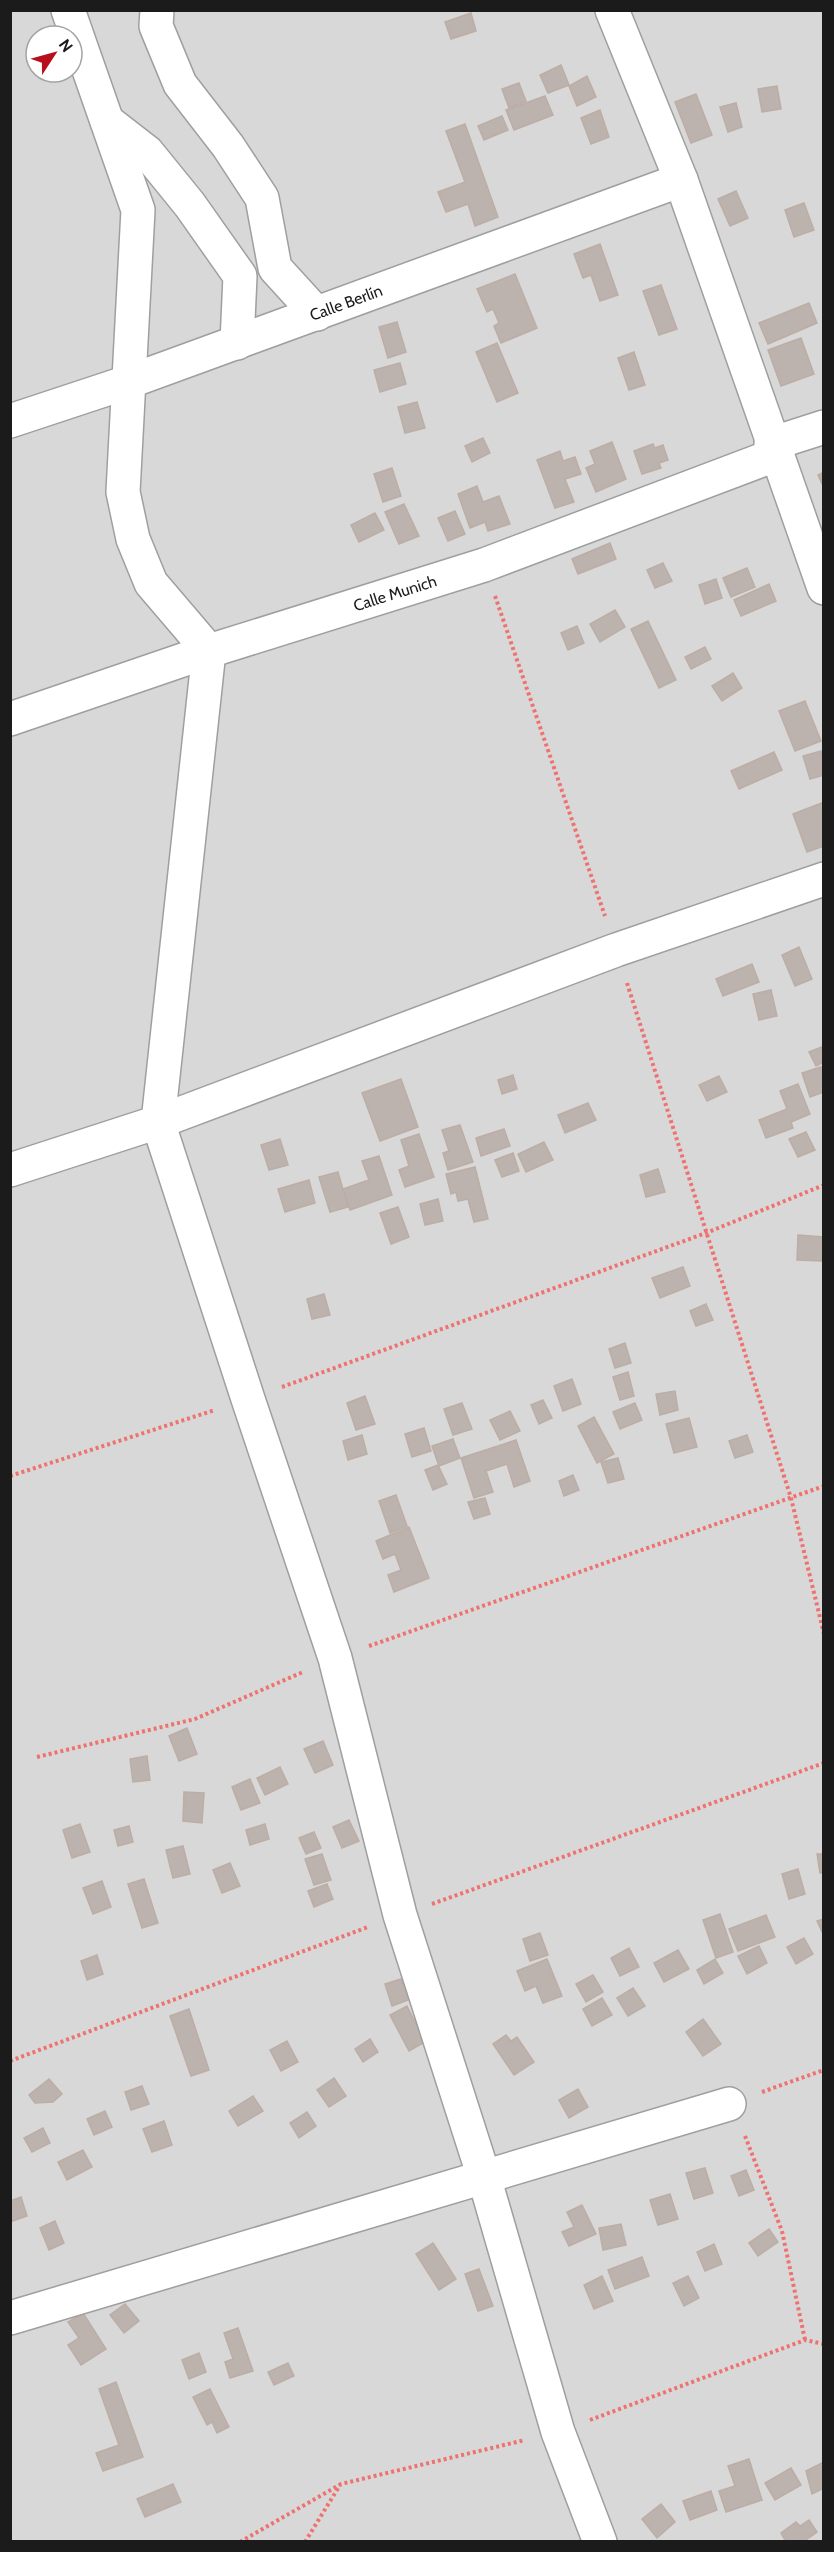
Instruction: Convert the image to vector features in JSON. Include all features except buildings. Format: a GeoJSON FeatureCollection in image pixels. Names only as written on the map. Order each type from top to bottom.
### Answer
{"type":"FeatureCollection","features":[{"type":"Feature","properties":{"kind":"street"},"geometry":{"type":"LineString","coordinates":[[68,10],[138,210],[123,492],[133,539],[151,583],[209,651],[158,1122],[335,1658],[400,1915],[484,2177],[558,2432],[600,2541]]}},
{"type":"Feature","properties":{"kind":"street"},"geometry":{"type":"LineString","coordinates":[[157,10],[156,26],[180,84],[228,146],[262,198],[275,268],[317,314]]}},
{"type":"Feature","properties":{"kind":"street"},"geometry":{"type":"LineString","coordinates":[[612,10],[681,180],[773,449],[824,588]]}},
{"type":"Feature","properties":{"kind":"street"},"geometry":{"type":"LineString","coordinates":[[107,121],[147,152],[190,205],[240,276],[237,343]]}},
{"type":"Feature","properties":{"kind":"street","name":"Calle Berlín"},"geometry":{"type":"LineString","coordinates":[[10,421],[237,343],[681,180]]}},
{"type":"Feature","properties":{"kind":"street","name":"Calle Munich"},"geometry":{"type":"LineString","coordinates":[[10,719],[209,651],[484,565],[824,427]]}},
{"type":"Feature","properties":{"kind":"street"},"geometry":{"type":"LineString","coordinates":[[10,1170],[158,1122],[616,951],[824,879]]}},
{"type":"Feature","properties":{"kind":"street"},"geometry":{"type":"LineString","coordinates":[[10,2318],[729,2104]]}},
{"type":"Feature","properties":{"kind":"path"},"geometry":{"type":"LineString","coordinates":[[484,565],[616,951],[791,1498],[824,1634]]}},
{"type":"Feature","properties":{"kind":"path"},"geometry":{"type":"LineString","coordinates":[[10,1476],[248,1399],[706,1233],[824,1185]]}},
{"type":"Feature","properties":{"kind":"path"},"geometry":{"type":"LineString","coordinates":[[36,1757],[195,1719],[335,1658],[824,1485]]}},
{"type":"Feature","properties":{"kind":"path"},"geometry":{"type":"LineString","coordinates":[[805,2340],[782,2231],[754,2154],[729,2104],[824,2070]]}},
{"type":"Feature","properties":{"kind":"path"},"geometry":{"type":"LineString","coordinates":[[240,2541],[340,2484],[558,2432],[805,2340],[824,2344]]}},
{"type":"Feature","properties":{"kind":"path"},"geometry":{"type":"LineString","coordinates":[[306,2541],[340,2484]]}},
{"type":"Feature","properties":{"kind":"shaded area"},"geometry":{"type":"Polygon","coordinates":[[[11,11],[823,11],[823,2541],[11,2541],[11,11]]]}}]}
